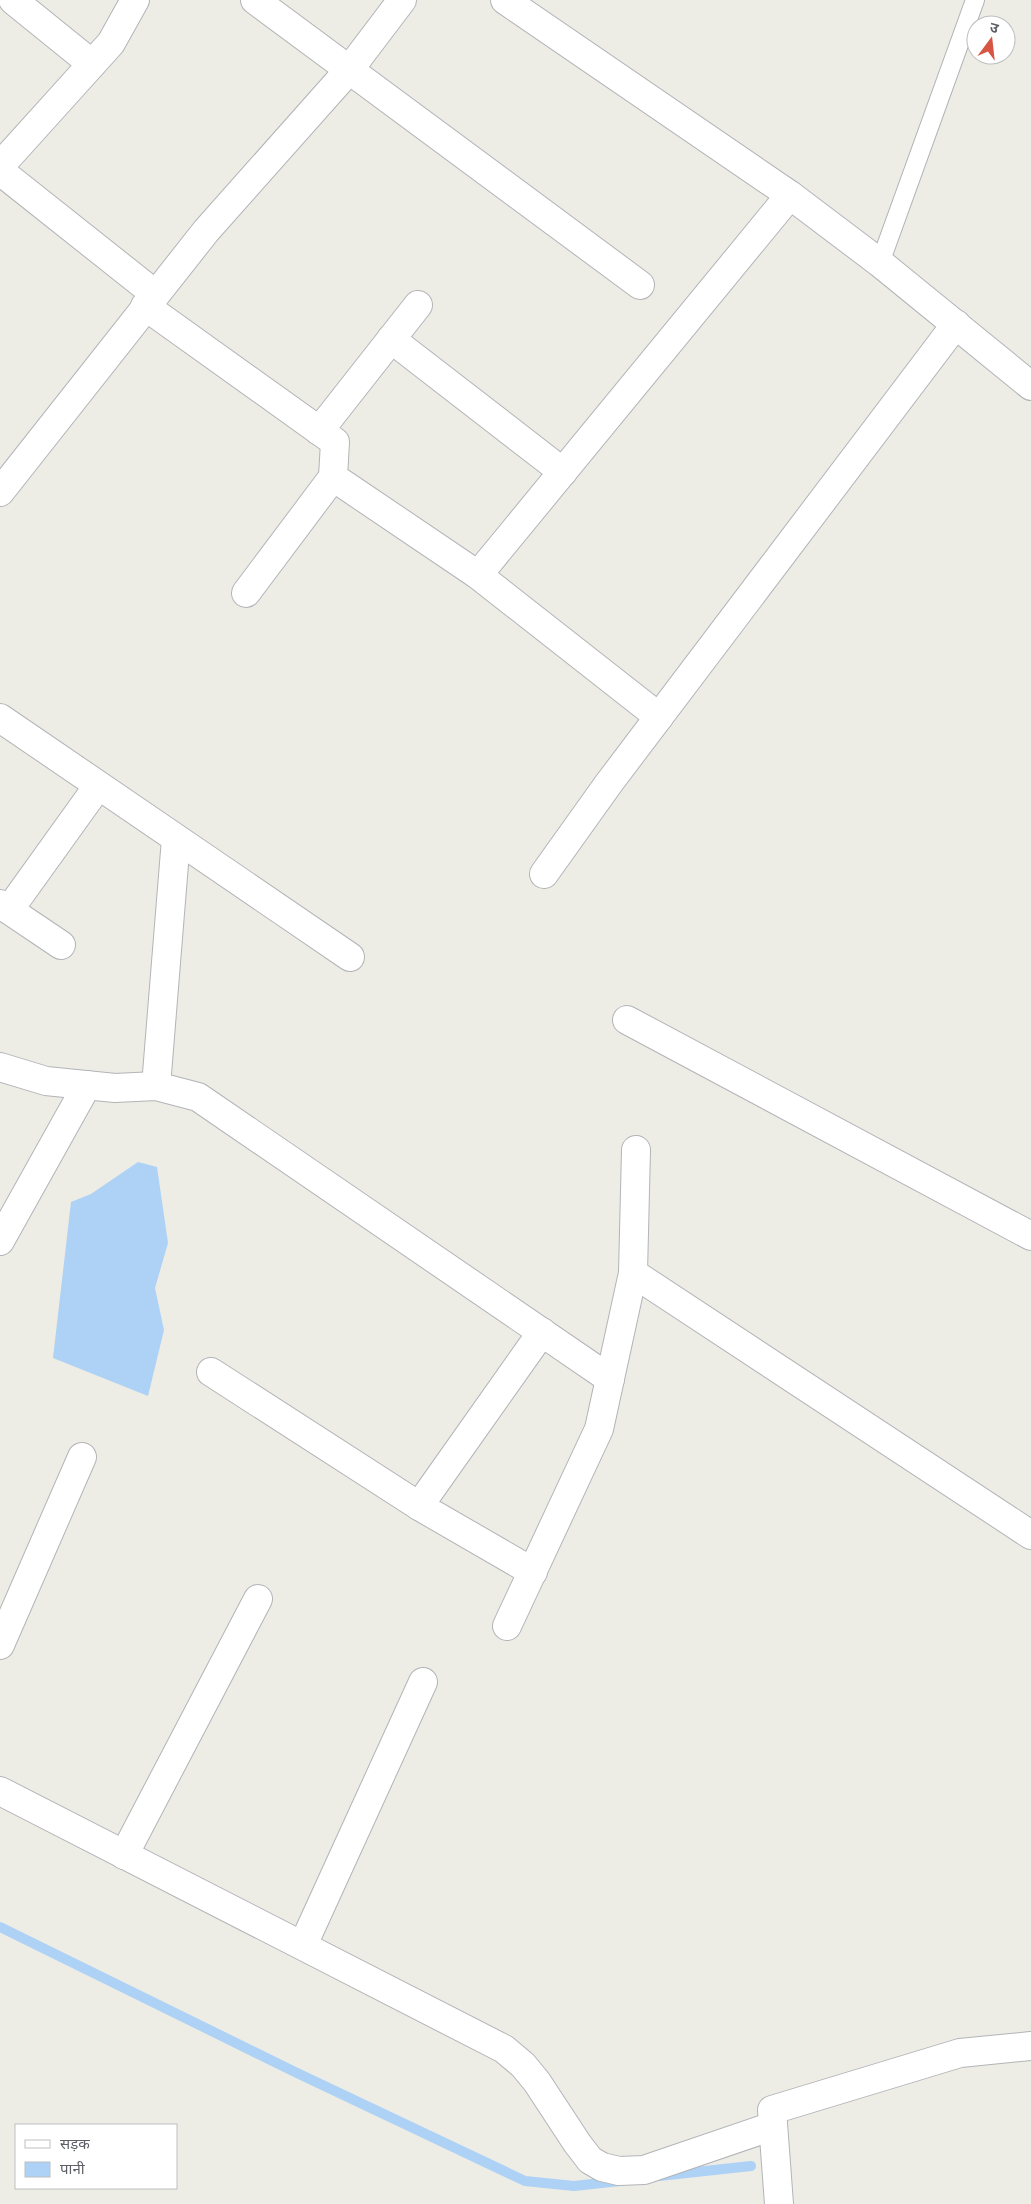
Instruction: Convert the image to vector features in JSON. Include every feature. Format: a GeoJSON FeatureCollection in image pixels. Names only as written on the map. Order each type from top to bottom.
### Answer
{"type":"FeatureCollection","features":[{"type":"Feature","properties":{"kind":"street"},"geometry":{"type":"LineString","coordinates":[[13,0],[92,64]]}},
{"type":"Feature","properties":{"kind":"street"},"geometry":{"type":"LineString","coordinates":[[0,166],[111,43],[135,0]]}},
{"type":"Feature","properties":{"kind":"street"},"geometry":{"type":"LineString","coordinates":[[255,0],[640,285]]}},
{"type":"Feature","properties":{"kind":"street"},"geometry":{"type":"LineString","coordinates":[[0,492],[206,231],[349,70],[402,0]]}},
{"type":"Feature","properties":{"kind":"street"},"geometry":{"type":"LineString","coordinates":[[505,0],[790,195],[880,263],[1031,386]]}},
{"type":"Feature","properties":{"kind":"street"},"geometry":{"type":"LineString","coordinates":[[0,171],[150,300],[335,442],[333,477],[246,593]]}},
{"type":"Feature","properties":{"kind":"street"},"geometry":{"type":"LineString","coordinates":[[478,575],[790,195]]}},
{"type":"Feature","properties":{"kind":"street"},"geometry":{"type":"LineString","coordinates":[[319,431],[418,305]]}},
{"type":"Feature","properties":{"kind":"street"},"geometry":{"type":"LineString","coordinates":[[544,874],[659,717],[956,324]]}},
{"type":"Feature","properties":{"kind":"street"},"geometry":{"type":"LineString","coordinates":[[391,338],[563,472]]}},
{"type":"Feature","properties":{"kind":"street"},"geometry":{"type":"LineString","coordinates":[[333,477],[478,575],[659,717]]}},
{"type":"Feature","properties":{"kind":"street"},"geometry":{"type":"LineString","coordinates":[[0,718],[350,958]]}},
{"type":"Feature","properties":{"kind":"street"},"geometry":{"type":"LineString","coordinates":[[60,945],[5,907],[98,786]]}},
{"type":"Feature","properties":{"kind":"street"},"geometry":{"type":"LineString","coordinates":[[156,1086],[176,838]]}},
{"type":"Feature","properties":{"kind":"street"},"geometry":{"type":"LineString","coordinates":[[627,1020],[1031,1236]]}},
{"type":"Feature","properties":{"kind":"street"},"geometry":{"type":"LineString","coordinates":[[0,1067],[46,1081],[115,1088],[156,1086],[198,1097],[610,1379]]}},
{"type":"Feature","properties":{"kind":"street"},"geometry":{"type":"LineString","coordinates":[[0,1241],[87,1085]]}},
{"type":"Feature","properties":{"kind":"street"},"geometry":{"type":"LineString","coordinates":[[507,1626],[534,1572],[599,1429],[633,1272],[636,1150]]}},
{"type":"Feature","properties":{"kind":"street"},"geometry":{"type":"LineString","coordinates":[[633,1272],[1029,1528]]}},
{"type":"Feature","properties":{"kind":"street"},"geometry":{"type":"LineString","coordinates":[[419,1506],[542,1332]]}},
{"type":"Feature","properties":{"kind":"street"},"geometry":{"type":"LineString","coordinates":[[211,1372],[419,1506],[534,1572]]}},
{"type":"Feature","properties":{"kind":"street"},"geometry":{"type":"LineString","coordinates":[[0,1645],[82,1457]]}},
{"type":"Feature","properties":{"kind":"street"},"geometry":{"type":"LineString","coordinates":[[124,1855],[258,1599]]}},
{"type":"Feature","properties":{"kind":"street"},"geometry":{"type":"LineString","coordinates":[[302,1945],[423,1682]]}},
{"type":"Feature","properties":{"kind":"street"},"geometry":{"type":"LineString","coordinates":[[0,1791],[504,2049],[522,2064],[537,2082],[590,2160],[602,2167],[619,2171],[644,2170],[773,2126]]}},
{"type":"Feature","properties":{"kind":"street"},"geometry":{"type":"LineString","coordinates":[[778,2204],[772,2110],[960,2053],[1031,2046]]}},
{"type":"Feature","properties":{"kind":"lane"},"geometry":{"type":"LineString","coordinates":[[880,263],[975,0]]}},
{"type":"Feature","properties":{"kind":"water"},"geometry":{"type":"Polygon","coordinates":[[[138,1162],[157,1167],[168,1243],[155,1288],[164,1330],[148,1396],[53,1358],[71,1202],[91,1194],[138,1162]]]}},
{"type":"Feature","properties":{"kind":"waterway"},"geometry":{"type":"LineString","coordinates":[[0,1927],[295,2072],[525,2181],[574,2186],[620,2181]]}},
{"type":"Feature","properties":{"kind":"waterway"},"geometry":{"type":"LineString","coordinates":[[659,2176],[751,2166]]}}]}
